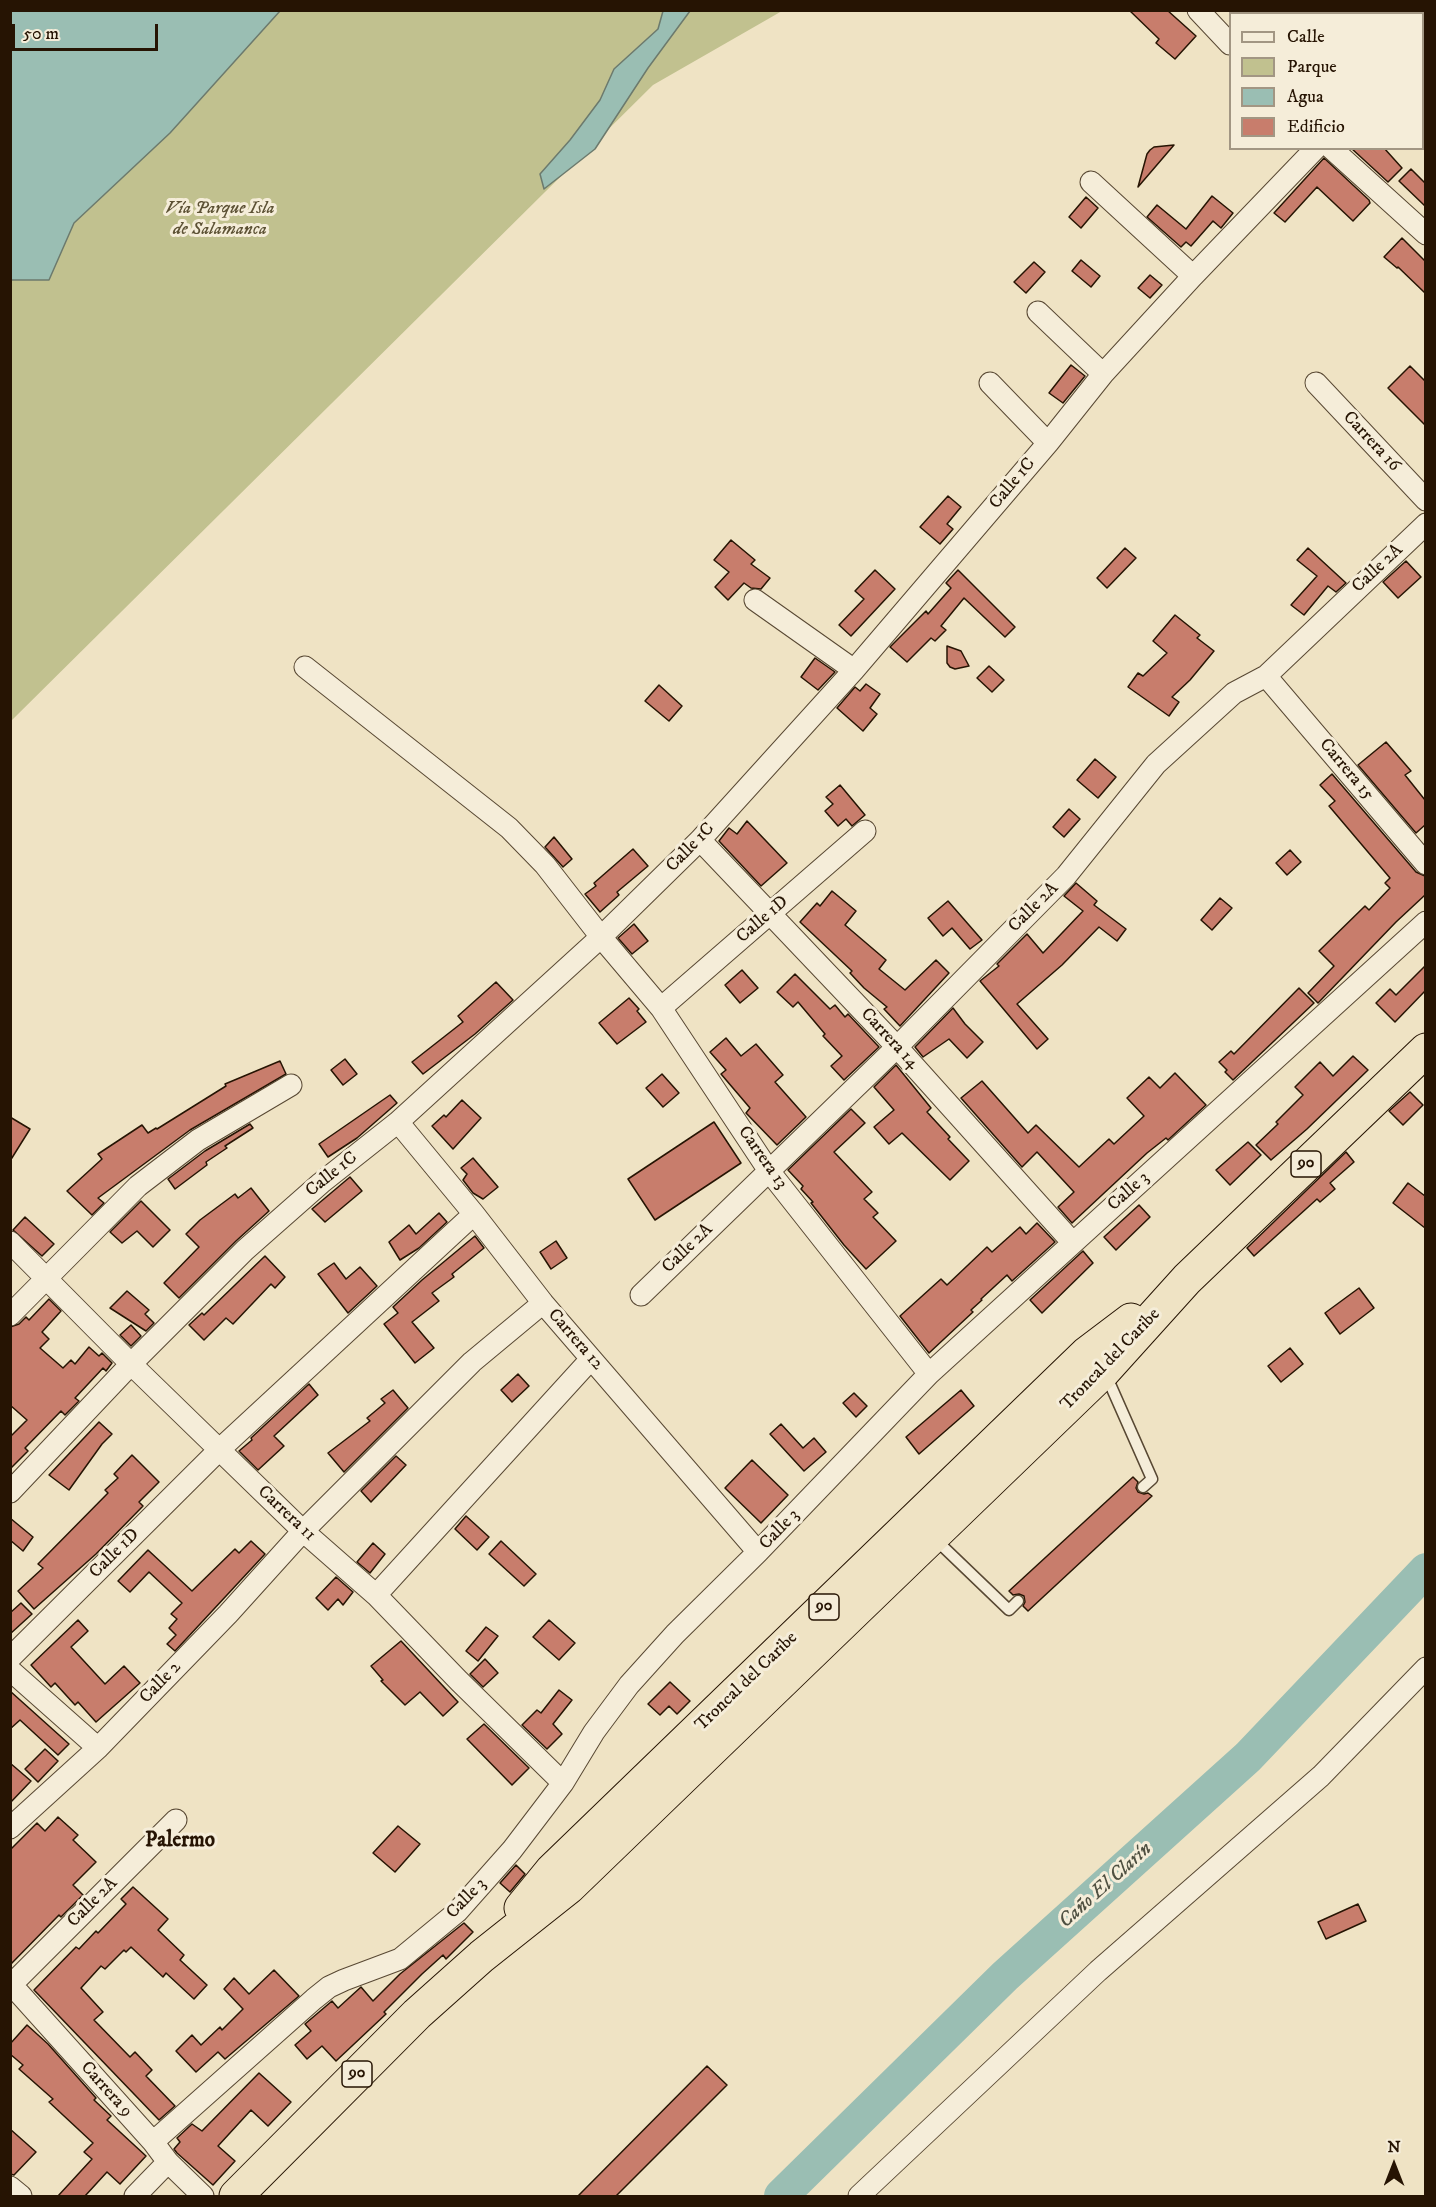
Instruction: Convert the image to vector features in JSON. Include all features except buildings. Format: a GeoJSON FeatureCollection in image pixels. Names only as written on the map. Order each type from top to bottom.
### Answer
{"type":"FeatureCollection","features":[{"type":"Feature","properties":{"kind":"highway","name":"Troncal del Caribe"},"geometry":{"type":"LineString","coordinates":[[236,2196],[417,2014],[482,1956],[569,1887],[1104,1371],[1187,1279],[1425,1050]]}},
{"type":"Feature","properties":{"kind":"highway","name":"Troncal del Caribe"},"geometry":{"type":"LineString","coordinates":[[482,1956],[552,1870],[1086,1354],[1187,1279]]}},
{"type":"Feature","properties":{"kind":"street"},"geometry":{"type":"LineString","coordinates":[[1198,10],[1229,43]]}},
{"type":"Feature","properties":{"kind":"street","name":"Calle 1C"},"geometry":{"type":"LineString","coordinates":[[10,1492],[131,1364],[245,1250],[321,1183],[398,1122],[601,937],[700,840],[854,670],[1048,443],[1103,374],[1314,150]]}},
{"type":"Feature","properties":{"kind":"street"},"geometry":{"type":"LineString","coordinates":[[1333,150],[1425,234]]}},
{"type":"Feature","properties":{"kind":"street"},"geometry":{"type":"LineString","coordinates":[[1091,182],[1193,276]]}},
{"type":"Feature","properties":{"kind":"street"},"geometry":{"type":"LineString","coordinates":[[1038,312],[1103,374]]}},
{"type":"Feature","properties":{"kind":"street"},"geometry":{"type":"LineString","coordinates":[[990,383],[1048,443]]}},
{"type":"Feature","properties":{"kind":"street","name":"Carrera 16"},"geometry":{"type":"LineString","coordinates":[[1316,383],[1425,500]]}},
{"type":"Feature","properties":{"kind":"street","name":"Calle 2A"},"geometry":{"type":"LineString","coordinates":[[641,1295],[897,1047],[1066,876],[1155,764],[1234,693],[1266,676],[1425,524]]}},
{"type":"Feature","properties":{"kind":"street"},"geometry":{"type":"LineString","coordinates":[[755,600],[854,670]]}},
{"type":"Feature","properties":{"kind":"street","name":"Carrera 13"},"geometry":{"type":"LineString","coordinates":[[305,667],[520,838],[545,865],[601,937],[661,1008],[769,1171],[928,1374]]}},
{"type":"Feature","properties":{"kind":"street","name":"Carrera 15"},"geometry":{"type":"LineString","coordinates":[[1266,676],[1425,864]]}},
{"type":"Feature","properties":{"kind":"street","name":"Calle 1D"},"geometry":{"type":"LineString","coordinates":[[661,1008],[865,831]]}},
{"type":"Feature","properties":{"kind":"street","name":"Carrera 14"},"geometry":{"type":"LineString","coordinates":[[700,840],[897,1047],[1073,1243]]}},
{"type":"Feature","properties":{"kind":"street","name":"Calle 3"},"geometry":{"type":"LineString","coordinates":[[153,2142],[329,1987],[400,1959],[457,1912],[512,1850],[563,1783],[594,1732],[629,1685],[675,1634],[758,1552],[928,1374],[1425,921]]}},
{"type":"Feature","properties":{"kind":"street"},"geometry":{"type":"LineString","coordinates":[[10,1315],[138,1186],[198,1140],[291,1085]]}},
{"type":"Feature","properties":{"kind":"street","name":"Carrera 12"},"geometry":{"type":"LineString","coordinates":[[398,1122],[543,1303],[758,1552]]}},
{"type":"Feature","properties":{"kind":"street","name":"Calle 1D"},"geometry":{"type":"LineString","coordinates":[[10,1658],[219,1450],[474,1214]]}},
{"type":"Feature","properties":{"kind":"street","name":"Carrera 11"},"geometry":{"type":"LineString","coordinates":[[10,1242],[219,1450],[303,1531],[376,1595],[459,1681],[563,1783]]}},
{"type":"Feature","properties":{"kind":"street","name":"Calle 2"},"geometry":{"type":"LineString","coordinates":[[10,1828],[98,1748],[228,1614],[303,1531],[472,1362],[543,1303]]}},
{"type":"Feature","properties":{"kind":"street"},"geometry":{"type":"LineString","coordinates":[[376,1595],[591,1359]]}},
{"type":"Feature","properties":{"kind":"street"},"geometry":{"type":"LineString","coordinates":[[859,2196],[1098,1971],[1322,1776],[1425,1668]]}},
{"type":"Feature","properties":{"kind":"street"},"geometry":{"type":"LineString","coordinates":[[10,1670],[98,1748]]}},
{"type":"Feature","properties":{"kind":"street","name":"Calle 2A"},"geometry":{"type":"LineString","coordinates":[[11,1984],[176,1820]]}},
{"type":"Feature","properties":{"kind":"street","name":"Carrera 9"},"geometry":{"type":"LineString","coordinates":[[11,1984],[153,2142],[168,2162],[202,2196]]}},
{"type":"Feature","properties":{"kind":"street"},"geometry":{"type":"LineString","coordinates":[[135,2196],[168,2162]]}},
{"type":"Feature","properties":{"kind":"street"},"geometry":{"type":"LineString","coordinates":[[10,2187],[21,2196]]}},
{"type":"Feature","properties":{"kind":"lane"},"geometry":{"type":"LineString","coordinates":[[1104,1371],[1152,1479],[1143,1487]]}},
{"type":"Feature","properties":{"kind":"lane"},"geometry":{"type":"LineString","coordinates":[[933,1536],[1009,1610],[1018,1601]]}},
{"type":"Feature","properties":{"kind":"green space","name":"Vía Parque Isla de Salamanca"},"geometry":{"type":"Polygon","coordinates":[[[11,11],[782,11],[653,85],[11,721],[11,11]]]}},
{"type":"Feature","properties":{"kind":"water"},"geometry":{"type":"Polygon","coordinates":[[[10,11],[280,11],[170,133],[74,223],[49,280],[11,280],[10,11]]]}},
{"type":"Feature","properties":{"kind":"water"},"geometry":{"type":"Polygon","coordinates":[[[663,11],[690,11],[648,68],[595,149],[544,189],[540,174],[570,140],[600,100],[614,69],[658,29],[663,11]]]}},
{"type":"Feature","properties":{"kind":"waterway","name":"Caño El Clarín"},"geometry":{"type":"LineString","coordinates":[[781,2196],[1005,1976],[1248,1757],[1426,1570]]}},
{"type":"Feature","properties":{"kind":"district","name":"Palermo"},"geometry":{"type":"Point","coordinates":[180,1842]}}]}
